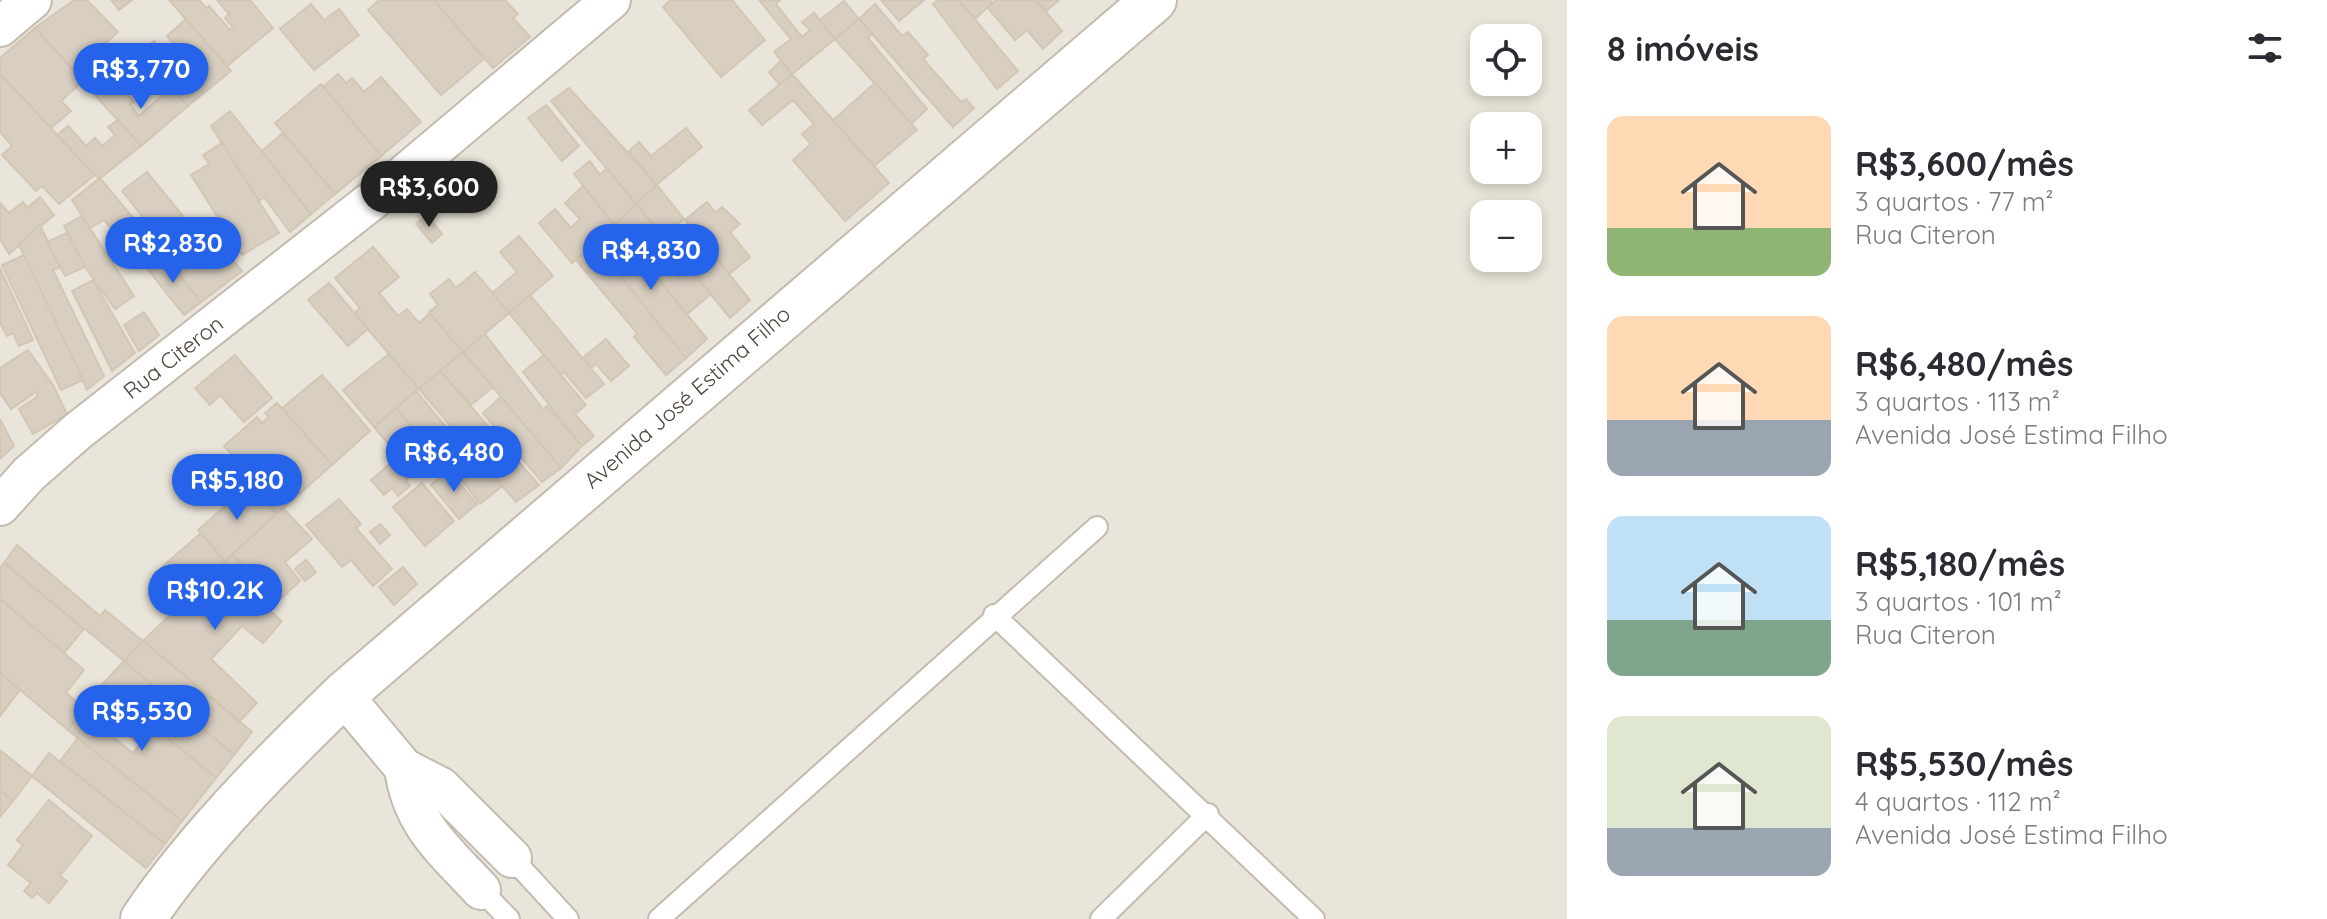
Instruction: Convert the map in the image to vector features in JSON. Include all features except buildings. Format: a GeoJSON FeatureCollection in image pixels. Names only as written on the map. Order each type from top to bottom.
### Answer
{"type":"FeatureCollection","features":[{"type":"Feature","properties":{"kind":"street"},"geometry":{"type":"LineString","coordinates":[[0,27],[32,0]]}},
{"type":"Feature","properties":{"kind":"street","name":"Rua Citeron"},"geometry":{"type":"LineString","coordinates":[[0,506],[29,474],[78,431],[388,188],[611,0]]}},
{"type":"Feature","properties":{"kind":"street","name":"Avenida José Estima Filho"},"geometry":{"type":"LineString","coordinates":[[143,919],[203,845],[343,695],[1154,0]]}},
{"type":"Feature","properties":{"kind":"street"},"geometry":{"type":"LineString","coordinates":[[343,695],[404,768],[449,794],[512,858]]}},
{"type":"Feature","properties":{"kind":"street"},"geometry":{"type":"LineString","coordinates":[[404,768],[408,797],[422,826],[481,890]]}},
{"type":"Feature","properties":{"kind":"lane"},"geometry":{"type":"LineString","coordinates":[[659,919],[994,615],[1097,527]]}},
{"type":"Feature","properties":{"kind":"lane"},"geometry":{"type":"LineString","coordinates":[[994,615],[1208,814],[1314,919]]}},
{"type":"Feature","properties":{"kind":"lane"},"geometry":{"type":"LineString","coordinates":[[1101,919],[1208,814]]}},
{"type":"Feature","properties":{"kind":"lane"},"geometry":{"type":"LineString","coordinates":[[512,858],[568,919]]}},
{"type":"Feature","properties":{"kind":"lane"},"geometry":{"type":"LineString","coordinates":[[481,890],[509,919]]}},
{"type":"Feature","properties":{"kind":"shaded area"},"geometry":{"type":"Polygon","coordinates":[[[0,0],[1567,0],[1567,919],[0,919],[0,0]]]}}]}
